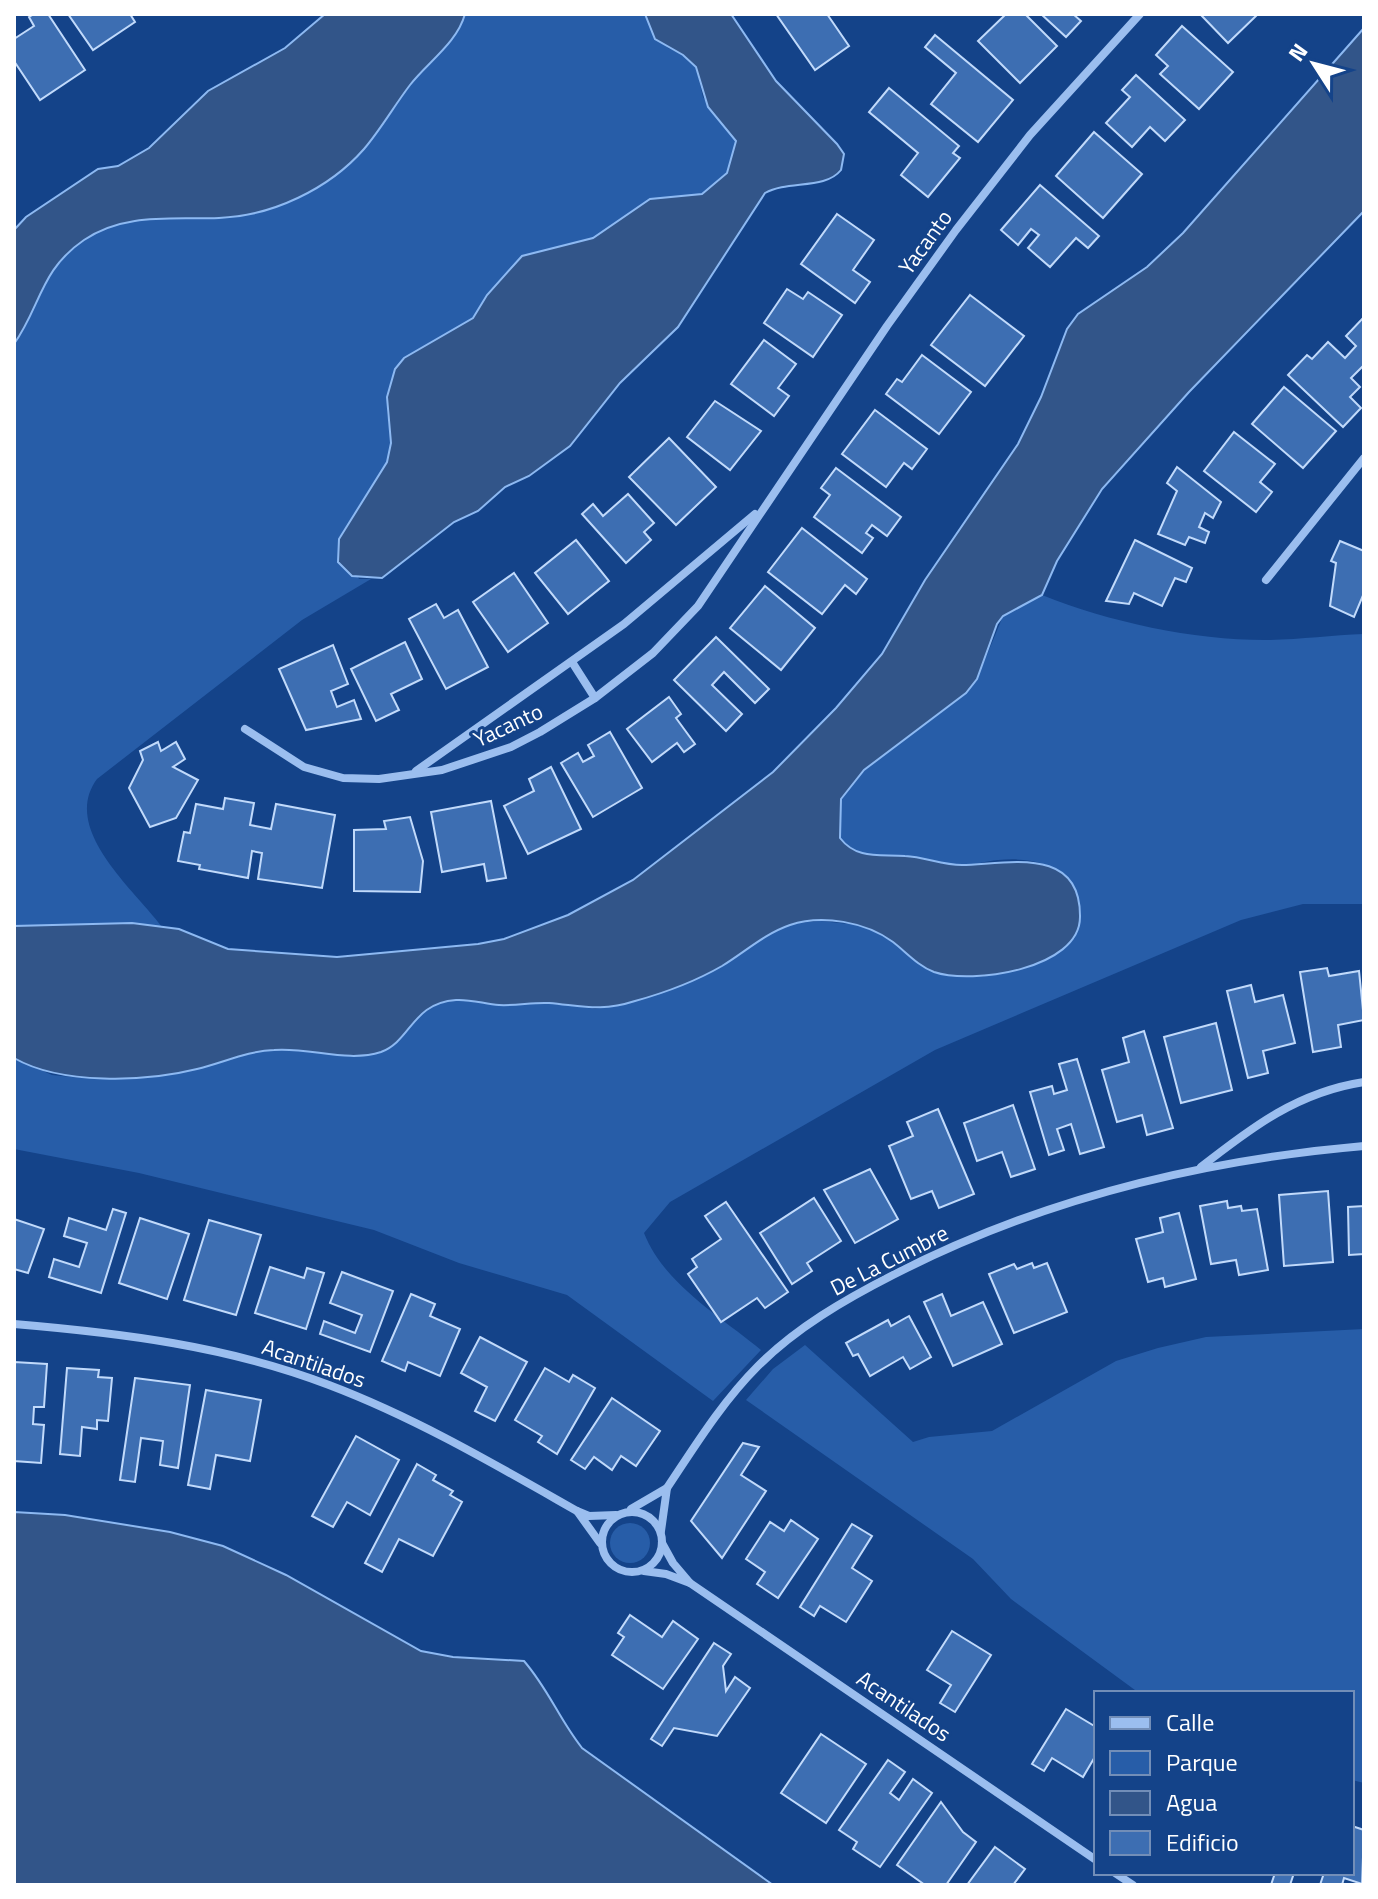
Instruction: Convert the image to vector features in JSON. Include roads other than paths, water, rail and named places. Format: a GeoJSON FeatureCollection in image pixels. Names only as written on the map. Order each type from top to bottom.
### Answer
{"type":"FeatureCollection","features":[{"type":"Feature","properties":{"kind":"street","name":"Yacanto"},"geometry":{"type":"LineString","coordinates":[[245,729],[304,767],[361,780],[468,763],[511,747],[595,698],[653,653],[698,606],[762,508],[956,230],[1030,135],[1140,14]]}},
{"type":"Feature","properties":{"kind":"street"},"geometry":{"type":"LineString","coordinates":[[1266,580],[1364,458]]}},
{"type":"Feature","properties":{"kind":"street","name":"Yacanto"},"geometry":{"type":"LineString","coordinates":[[415,772],[624,624],[762,508]]}},
{"type":"Feature","properties":{"kind":"street"},"geometry":{"type":"LineString","coordinates":[[572,662],[595,698]]}},
{"type":"Feature","properties":{"kind":"street","name":"De La Cumbre"},"geometry":{"type":"LineString","coordinates":[[1197,1170],[1259,1122],[1286,1106],[1307,1096],[1364,1082]]}},
{"type":"Feature","properties":{"kind":"street","name":"De La Cumbre"},"geometry":{"type":"LineString","coordinates":[[667,1488],[712,1421],[758,1366],[805,1327],[851,1297],[920,1261],[998,1228],[1137,1183],[1256,1158],[1364,1146]]}},
{"type":"Feature","properties":{"kind":"street","name":"Acantilados"},"geometry":{"type":"LineString","coordinates":[[14,1324],[129,1335],[184,1344],[327,1384],[436,1431],[577,1511]]}},
{"type":"Feature","properties":{"kind":"street"},"geometry":{"type":"LineString","coordinates":[[601,1544],[605,1527],[621,1514],[667,1488]]}},
{"type":"Feature","properties":{"kind":"street"},"geometry":{"type":"LineString","coordinates":[[667,1488],[662,1543],[673,1563],[690,1583]]}},
{"type":"Feature","properties":{"kind":"street"},"geometry":{"type":"LineString","coordinates":[[577,1511],[589,1516],[642,1513],[661,1532]]}},
{"type":"Feature","properties":{"kind":"street"},"geometry":{"type":"LineString","coordinates":[[577,1511],[614,1567],[666,1574],[690,1583]]}},
{"type":"Feature","properties":{"kind":"street"},"geometry":{"type":"LineString","coordinates":[[639,1571],[655,1561],[662,1543]]}},
{"type":"Feature","properties":{"kind":"street","name":"Acantilados"},"geometry":{"type":"LineString","coordinates":[[690,1583],[1094,1859]]}},
{"type":"Feature","properties":{"kind":"water"},"geometry":{"type":"Polygon","coordinates":[[[325,14],[465,14],[456,34],[410,85],[364,149],[334,176],[298,198],[259,212],[219,218],[133,221],[100,231],[84,240],[58,264],[14,344],[14,230],[26,217],[98,169],[118,166],[149,148],[208,91],[285,48],[325,14]]]}},
{"type":"Feature","properties":{"kind":"water"},"geometry":{"type":"Polygon","coordinates":[[[645,14],[731,14],[776,81],[837,144],[844,154],[841,170],[826,180],[765,193],[678,327],[620,383],[570,446],[529,476],[505,487],[478,511],[454,522],[382,578],[352,576],[338,562],[339,539],[387,462],[391,443],[387,397],[395,369],[404,358],[473,318],[487,295],[522,256],[593,238],[650,199],[702,194],[727,173],[736,141],[708,107],[696,67],[683,55],[655,39],[645,14]]]}},
{"type":"Feature","properties":{"kind":"water"},"geometry":{"type":"Polygon","coordinates":[[[1364,28],[1364,211],[1189,392],[1102,489],[1057,561],[1042,595],[1003,616],[997,624],[977,679],[966,693],[864,770],[841,799],[840,838],[861,853],[912,857],[955,865],[1019,862],[1055,869],[1068,878],[1077,894],[1080,917],[1075,935],[1063,949],[1044,961],[1021,969],[997,974],[951,976],[917,963],[893,942],[870,929],[843,922],[816,920],[790,925],[763,938],[702,977],[623,1004],[592,1007],[543,1003],[499,1005],[461,1000],[441,1003],[421,1015],[391,1047],[368,1055],[264,1051],[197,1069],[129,1078],[55,1073],[14,1058],[14,926],[132,923],[179,929],[228,949],[337,957],[504,939],[568,915],[633,880],[773,772],[836,708],[882,654],[925,580],[1018,444],[1041,397],[1067,329],[1078,314],[1147,267],[1183,233],[1364,28]]]}},
{"type":"Feature","properties":{"kind":"water"},"geometry":{"type":"Polygon","coordinates":[[[14,1512],[65,1515],[170,1532],[223,1546],[286,1575],[421,1651],[453,1657],[524,1661],[582,1748],[773,1885],[14,1885],[14,1512]]]}}]}
